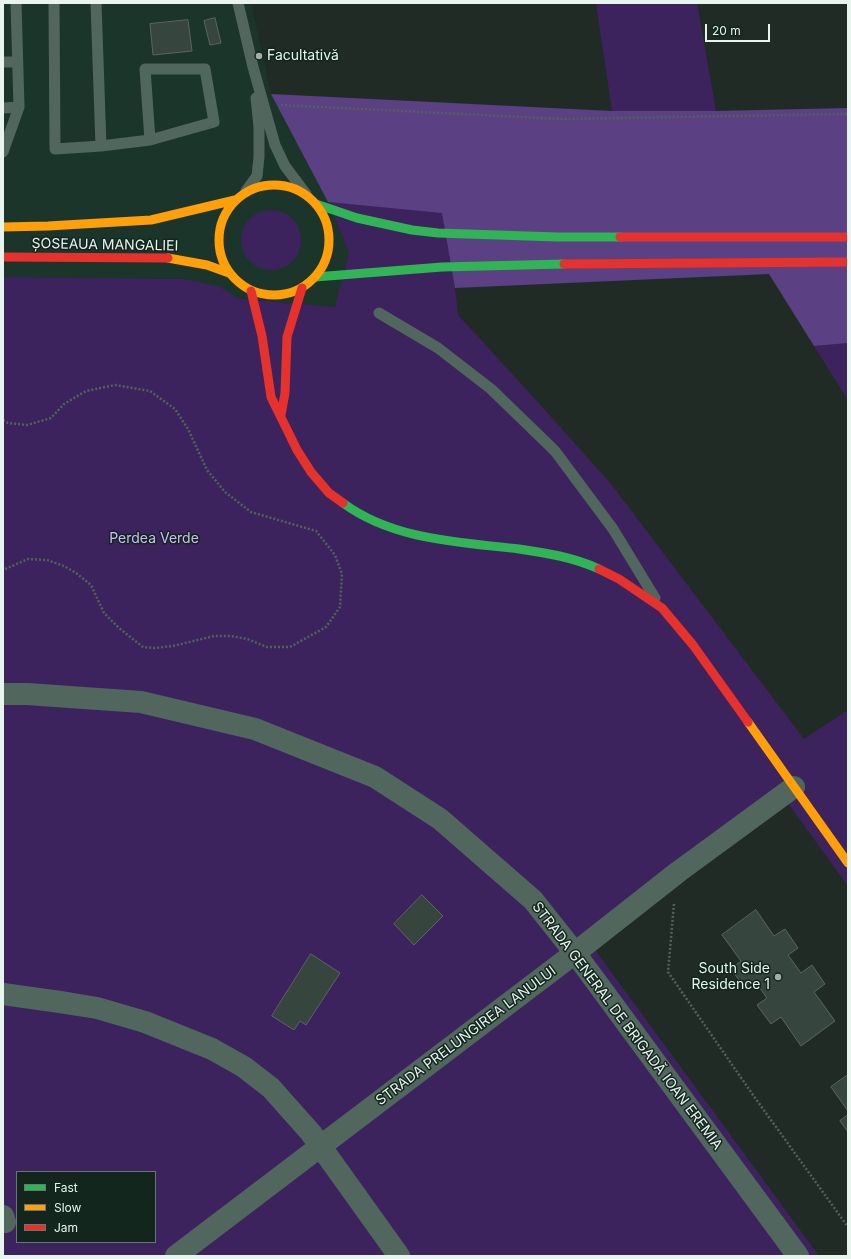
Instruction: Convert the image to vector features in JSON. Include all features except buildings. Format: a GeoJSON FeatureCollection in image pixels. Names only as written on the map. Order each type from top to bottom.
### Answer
{"type":"FeatureCollection","features":[{"type":"Feature","properties":{"kind":"main road"},"geometry":{"type":"LineString","coordinates":[[274,184],[290,186],[306,194],[316,204],[327,223],[329,245],[325,261],[315,277],[302,288],[282,295],[265,295],[251,291],[238,282],[229,273],[222,260],[218,244],[220,226],[225,214],[235,200],[246,192],[257,187],[274,184]]}},
{"type":"Feature","properties":{"kind":"main road","name":"ȘOSEAUA MANGALIEI"},"geometry":{"type":"LineString","coordinates":[[3,227],[151,220],[235,200]]}},
{"type":"Feature","properties":{"kind":"main road"},"geometry":{"type":"LineString","coordinates":[[316,204],[357,218],[412,230],[438,233],[565,237],[848,237]]}},
{"type":"Feature","properties":{"kind":"main road","name":"ȘOSEAUA MANGALIEI"},"geometry":{"type":"LineString","coordinates":[[3,257],[173,258],[207,265],[229,273]]}},
{"type":"Feature","properties":{"kind":"main road"},"geometry":{"type":"LineString","coordinates":[[315,277],[442,267],[566,264],[848,262]]}},
{"type":"Feature","properties":{"kind":"main road"},"geometry":{"type":"LineString","coordinates":[[280,415],[285,393],[287,337],[302,288]]}},
{"type":"Feature","properties":{"kind":"main road"},"geometry":{"type":"LineString","coordinates":[[251,291],[262,336],[271,397],[297,450],[329,493],[352,510],[373,522],[403,532],[437,539],[548,552],[584,562],[619,580],[662,608],[693,645],[848,863]]}},
{"type":"Feature","properties":{"kind":"street","name":"STRADA GENERAL DE BRIGADĂ IOAN EREMIA"},"geometry":{"type":"LineString","coordinates":[[3,694],[27,694],[141,702],[255,729],[375,777],[440,819],[533,900],[575,953],[798,1256]]}},
{"type":"Feature","properties":{"kind":"street","name":"STRADA PRELUNGIREA LANULUI"},"geometry":{"type":"LineString","coordinates":[[176,1256],[575,953],[678,872],[794,787]]}},
{"type":"Feature","properties":{"kind":"street"},"geometry":{"type":"LineString","coordinates":[[3,994],[97,1008],[145,1022],[212,1049],[244,1067],[271,1088],[298,1118],[320,1146],[399,1256]]}},
{"type":"Feature","properties":{"kind":"lane"},"geometry":{"type":"LineString","coordinates":[[3,152],[19,107],[16,3]]}},
{"type":"Feature","properties":{"kind":"lane"},"geometry":{"type":"LineString","coordinates":[[54,3],[56,149],[101,146],[150,140],[214,122],[205,69],[145,69],[150,140]]}},
{"type":"Feature","properties":{"kind":"lane"},"geometry":{"type":"LineString","coordinates":[[96,3],[101,146]]}},
{"type":"Feature","properties":{"kind":"lane"},"geometry":{"type":"LineString","coordinates":[[238,3],[253,67],[275,145],[285,166],[306,194]]}},
{"type":"Feature","properties":{"kind":"lane"},"geometry":{"type":"LineString","coordinates":[[3,62],[17,62]]}},
{"type":"Feature","properties":{"kind":"lane"},"geometry":{"type":"LineString","coordinates":[[246,192],[257,176],[259,157],[259,127],[253,67]]}},
{"type":"Feature","properties":{"kind":"lane"},"geometry":{"type":"LineString","coordinates":[[3,108],[19,107]]}},
{"type":"Feature","properties":{"kind":"lane"},"geometry":{"type":"LineString","coordinates":[[379,312],[438,348],[491,389],[555,451],[613,529],[662,608]]}},
{"type":"Feature","properties":{"kind":"path"},"geometry":{"type":"LineString","coordinates":[[263,104],[562,119],[848,114]]}},
{"type":"Feature","properties":{"kind":"path"},"geometry":{"type":"LineString","coordinates":[[3,420],[8,423],[27,425],[39,422],[51,418],[64,404],[86,391],[115,385],[150,391],[175,409],[188,429],[207,470],[225,492],[251,512],[316,531],[336,555],[342,574],[340,607],[326,627],[290,647],[267,647],[247,639],[214,636],[173,646],[154,648],[143,647],[119,628],[104,613],[91,585],[64,566],[47,560],[28,559],[3,570]]}},
{"type":"Feature","properties":{"kind":"path"},"geometry":{"type":"LineString","coordinates":[[678,872],[668,972],[848,1227]]}},
{"type":"Feature","properties":{"kind":"shaded area"},"geometry":{"type":"Polygon","coordinates":[[[3,3],[251,3],[271,94],[328,202],[349,252],[336,307],[235,298],[227,291],[184,279],[3,277],[3,3]]]}},
{"type":"Feature","properties":{"kind":"shaded area"},"geometry":{"type":"Polygon","coordinates":[[[271,94],[612,111],[716,111],[848,108],[848,343],[814,346],[769,274],[455,288],[442,213],[328,202],[271,94]]]}},
{"type":"Feature","properties":{"kind":"green space"},"geometry":{"type":"Polygon","coordinates":[[[596,3],[697,3],[716,111],[612,111],[596,3]]]}},
{"type":"Feature","properties":{"kind":"green space","name":"Perdea Verde"},"geometry":{"type":"Polygon","coordinates":[[[328,202],[442,212],[458,315],[611,484],[804,739],[848,710],[848,886],[782,795],[595,950],[819,1256],[3,1256],[3,277],[184,279],[217,286],[227,291],[235,298],[335,307],[349,252],[328,202]]]}},
{"type":"Feature","properties":{"kind":"green space"},"geometry":{"type":"Polygon","coordinates":[[[271,210],[287,215],[292,219],[296,224],[301,240],[296,256],[292,261],[287,265],[271,270],[255,265],[250,261],[246,256],[241,240],[246,224],[250,219],[255,215],[271,210]]]}},
{"type":"Feature","properties":{"kind":"green space"},"geometry":{"type":"Polygon","coordinates":[[[848,343],[848,400],[814,346],[848,343]]]}},
{"type":"Feature","properties":{"kind":"traffic: fast"},"geometry":{"type":"LineString","coordinates":[[316,204],[357,218],[412,230],[438,233],[557,237],[620,237]]}},
{"type":"Feature","properties":{"kind":"traffic: fast"},"geometry":{"type":"LineString","coordinates":[[315,277],[442,267],[564,264]]}},
{"type":"Feature","properties":{"kind":"traffic: fast"},"geometry":{"type":"LineString","coordinates":[[343,503],[362,515],[383,525],[405,532],[450,541],[549,554],[569,558],[599,569]]}},
{"type":"Feature","properties":{"kind":"traffic: slow"},"geometry":{"type":"LineString","coordinates":[[274,185],[295,189],[305,194],[313,201],[320,209],[325,219],[329,240],[325,261],[320,271],[313,279],[305,286],[295,291],[274,295],[253,291],[243,286],[235,279],[228,271],[223,261],[219,240],[223,219],[228,209],[235,201],[243,194],[253,189],[274,185]]}},
{"type":"Feature","properties":{"kind":"traffic: slow"},"geometry":{"type":"LineString","coordinates":[[3,227],[151,220],[235,200]]}},
{"type":"Feature","properties":{"kind":"traffic: slow"},"geometry":{"type":"LineString","coordinates":[[168,258],[207,265],[229,273]]}},
{"type":"Feature","properties":{"kind":"traffic: slow"},"geometry":{"type":"LineString","coordinates":[[748,722],[848,863]]}},
{"type":"Feature","properties":{"kind":"traffic: jam"},"geometry":{"type":"LineString","coordinates":[[620,237],[848,237]]}},
{"type":"Feature","properties":{"kind":"traffic: jam"},"geometry":{"type":"LineString","coordinates":[[3,257],[168,258]]}},
{"type":"Feature","properties":{"kind":"traffic: jam"},"geometry":{"type":"LineString","coordinates":[[564,264],[848,262]]}},
{"type":"Feature","properties":{"kind":"traffic: jam"},"geometry":{"type":"LineString","coordinates":[[281,415],[285,393],[287,337],[302,288]]}},
{"type":"Feature","properties":{"kind":"traffic: jam"},"geometry":{"type":"LineString","coordinates":[[251,291],[262,336],[271,397],[297,450],[311,472],[329,493],[343,503]]}},
{"type":"Feature","properties":{"kind":"traffic: jam"},"geometry":{"type":"LineString","coordinates":[[599,569],[619,579],[662,608],[693,645],[748,722]]}},
{"type":"Feature","properties":{"kind":"place","name":"Facultativă"},"geometry":{"type":"Point","coordinates":[259,56]}},
{"type":"Feature","properties":{"kind":"place","name":"South Side Residence 1"},"geometry":{"type":"Point","coordinates":[778,977]}}]}
